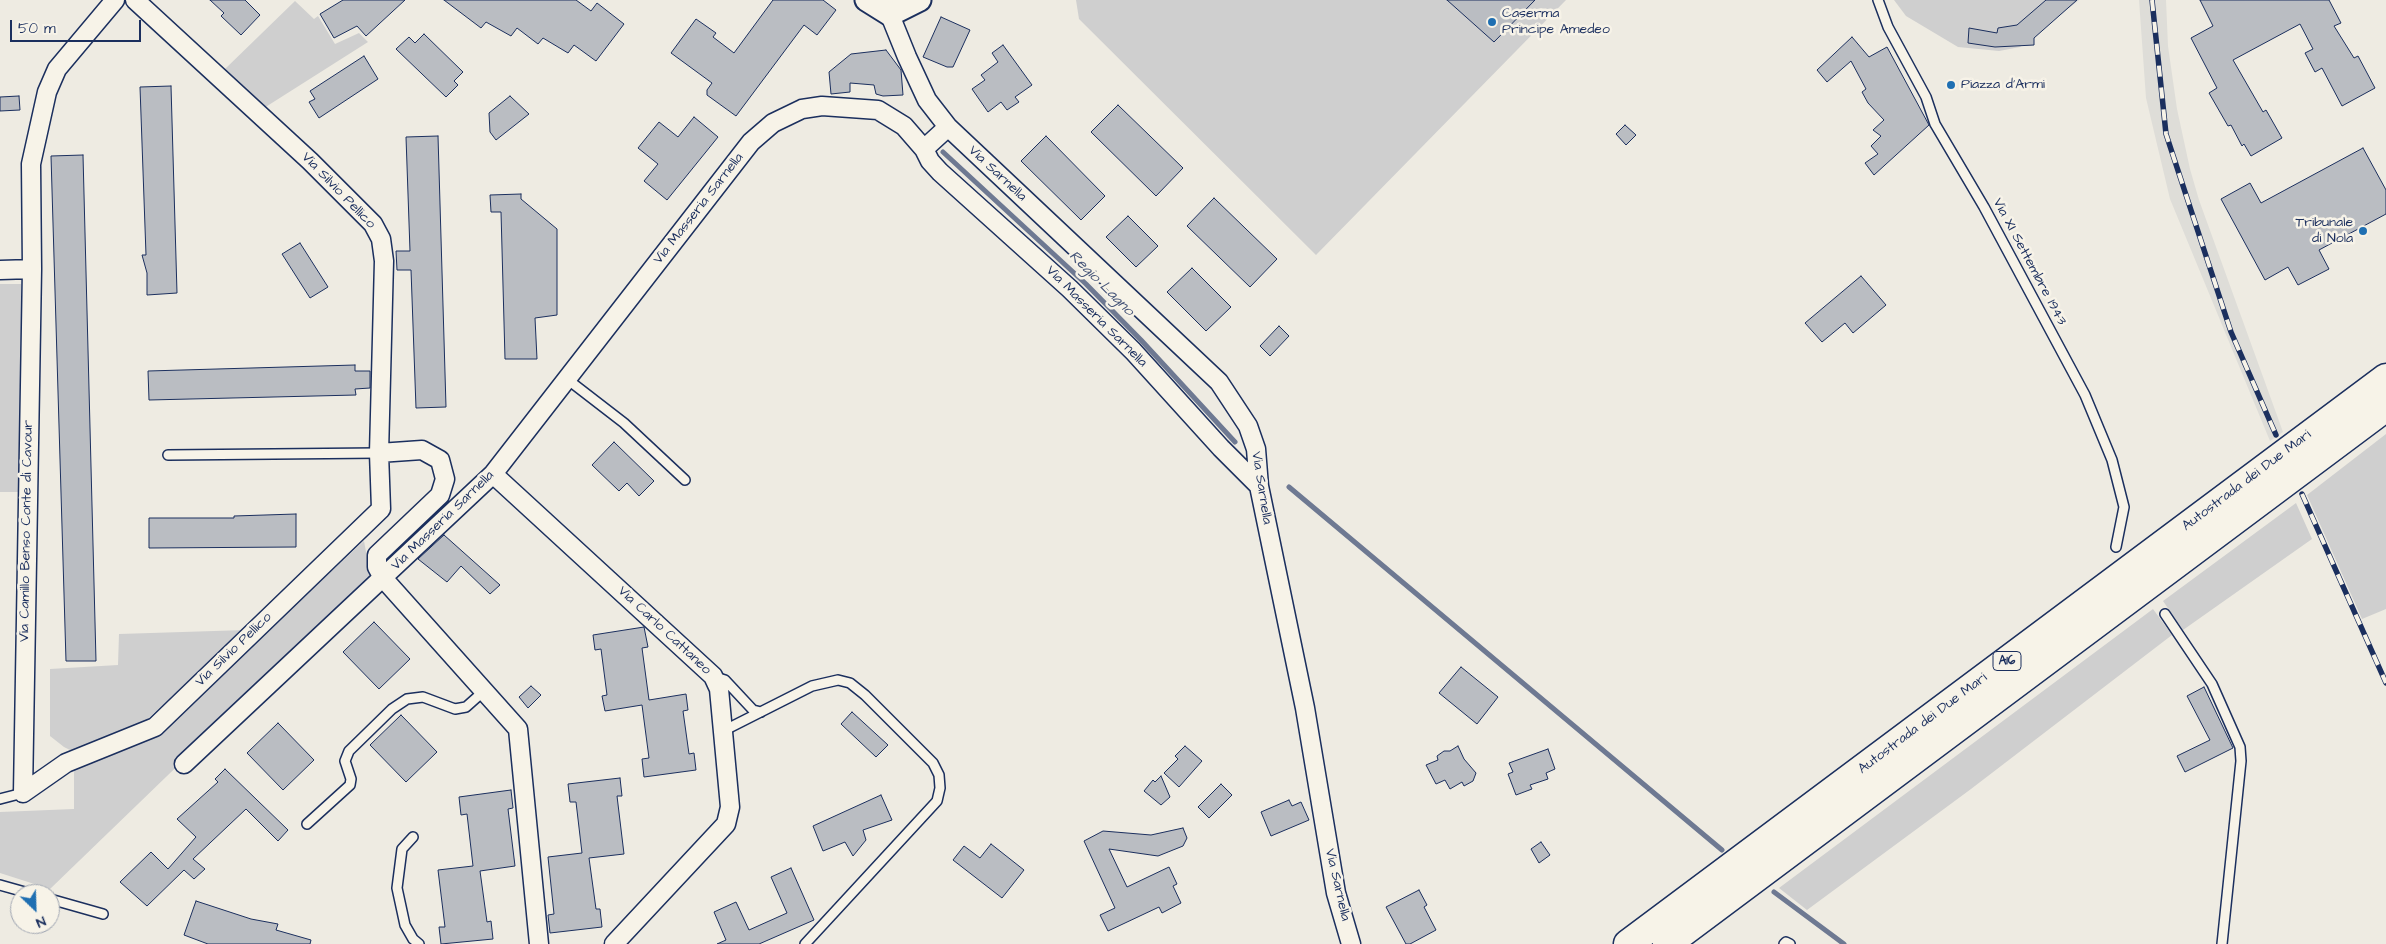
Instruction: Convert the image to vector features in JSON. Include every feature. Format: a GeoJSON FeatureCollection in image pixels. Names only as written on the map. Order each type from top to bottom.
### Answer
{"type":"FeatureCollection","features":[{"type":"Feature","properties":{"kind":"highway","name":"Autostrada dei Due Mari"},"geometry":{"type":"LineString","coordinates":[[1628,944],[2386,378]]}},
{"type":"Feature","properties":{"kind":"highway","name":"Autostrada dei Due Mari"},"geometry":{"type":"LineString","coordinates":[[1667,944],[2386,407]]}},
{"type":"Feature","properties":{"kind":"street","name":"Via Camillo Benso Conte di Cavour"},"geometry":{"type":"LineString","coordinates":[[23,793],[32,269],[31,164],[47,92],[57,69],[114,0]]}},
{"type":"Feature","properties":{"kind":"street","name":"Via Silvio Pellico"},"geometry":{"type":"LineString","coordinates":[[23,793],[66,762],[155,727],[381,509],[379,453],[384,261],[381,239],[373,224],[310,161],[135,0]]}},
{"type":"Feature","properties":{"kind":"street"},"geometry":{"type":"LineString","coordinates":[[866,0],[891,7],[920,0]]}},
{"type":"Feature","properties":{"kind":"street","name":"Via Sarnella"},"geometry":{"type":"LineString","coordinates":[[891,7],[927,100],[948,126],[1219,382],[1248,426],[1256,449],[1259,486],[1305,708],[1336,893],[1351,944]]}},
{"type":"Feature","properties":{"kind":"street","name":"Via Masseria Sarnella"},"geometry":{"type":"LineString","coordinates":[[184,764],[494,474],[751,142],[773,124],[802,109],[822,106],[878,110],[904,126],[924,148],[930,161],[940,172],[1070,289],[1133,351],[1221,448],[1259,486]]}},
{"type":"Feature","properties":{"kind":"street"},"geometry":{"type":"LineString","coordinates":[[924,148],[948,126]]}},
{"type":"Feature","properties":{"kind":"street"},"geometry":{"type":"LineString","coordinates":[[0,270],[32,269]]}},
{"type":"Feature","properties":{"kind":"street"},"geometry":{"type":"LineString","coordinates":[[379,453],[422,450],[440,460],[445,479],[440,495],[377,555],[377,567],[383,578],[518,729],[539,944]]}},
{"type":"Feature","properties":{"kind":"street","name":"Via Carlo Cattaneo"},"geometry":{"type":"LineString","coordinates":[[494,474],[713,676],[719,689],[730,807],[726,824],[614,944]]}},
{"type":"Feature","properties":{"kind":"lane","name":"Via XI Settembre 1943"},"geometry":{"type":"LineString","coordinates":[[1878,0],[1888,27],[1926,97],[1935,124],[1984,207],[2085,395],[2112,460],[2124,507],[2116,547]]}},
{"type":"Feature","properties":{"kind":"lane"},"geometry":{"type":"LineString","coordinates":[[567,379],[624,423],[685,480]]}},
{"type":"Feature","properties":{"kind":"lane"},"geometry":{"type":"LineString","coordinates":[[168,455],[379,453]]}},
{"type":"Feature","properties":{"kind":"lane"},"geometry":{"type":"LineString","coordinates":[[2165,614],[2212,684],[2240,747],[2241,761],[2222,944]]}},
{"type":"Feature","properties":{"kind":"lane"},"geometry":{"type":"LineString","coordinates":[[713,676],[725,680],[753,710],[761,712]]}},
{"type":"Feature","properties":{"kind":"lane"},"geometry":{"type":"LineString","coordinates":[[723,731],[812,686],[838,680],[850,682],[933,763],[938,775],[940,788],[936,801],[805,944]]}},
{"type":"Feature","properties":{"kind":"lane"},"geometry":{"type":"LineString","coordinates":[[306,824],[350,785],[352,779],[346,761],[349,751],[392,710],[407,699],[423,697],[433,698],[455,709],[466,707],[484,691]]}},
{"type":"Feature","properties":{"kind":"lane"},"geometry":{"type":"LineString","coordinates":[[0,799],[23,793]]}},
{"type":"Feature","properties":{"kind":"lane"},"geometry":{"type":"LineString","coordinates":[[413,837],[402,849],[397,888],[405,925],[413,939],[419,944]]}},
{"type":"Feature","properties":{"kind":"lane"},"geometry":{"type":"LineString","coordinates":[[60,902],[103,914]]}},
{"type":"Feature","properties":{"kind":"lane"},"geometry":{"type":"LineString","coordinates":[[1784,944],[1786,942],[1790,944]]}},
{"type":"Feature","properties":{"kind":"shaded area"},"geometry":{"type":"Polygon","coordinates":[[[1076,0],[1566,0],[1316,255],[1079,19],[1076,0]]]}},
{"type":"Feature","properties":{"kind":"shaded area"},"geometry":{"type":"Polygon","coordinates":[[[1894,0],[2079,0],[2020,47],[1999,51],[1958,47],[1906,16],[1894,0]]]}},
{"type":"Feature","properties":{"kind":"shaded area"},"geometry":{"type":"Polygon","coordinates":[[[2139,0],[2166,0],[2168,46],[2177,109],[2190,169],[2199,200],[2283,432],[2270,441],[2170,199],[2146,98],[2139,0]]]}},
{"type":"Feature","properties":{"kind":"shaded area"},"geometry":{"type":"Polygon","coordinates":[[[295,1],[314,19],[318,16],[335,44],[359,33],[368,42],[264,108],[225,69],[295,1]]]}},
{"type":"Feature","properties":{"kind":"shaded area"},"geometry":{"type":"Polygon","coordinates":[[[0,284],[21,284],[22,492],[0,492],[0,284]]]}},
{"type":"Feature","properties":{"kind":"shaded area"},"geometry":{"type":"Polygon","coordinates":[[[2386,434],[2386,609],[2362,619],[2307,495],[2386,434]]]}},
{"type":"Feature","properties":{"kind":"shaded area"},"geometry":{"type":"Polygon","coordinates":[[[2296,503],[2312,539],[2183,630],[2163,601],[2296,503]]]}},
{"type":"Feature","properties":{"kind":"shaded area"},"geometry":{"type":"Polygon","coordinates":[[[364,541],[371,579],[55,884],[34,884],[0,873],[0,812],[74,809],[74,770],[154,736],[364,541]]]}},
{"type":"Feature","properties":{"kind":"shaded area"},"geometry":{"type":"Polygon","coordinates":[[[2153,609],[2172,635],[1971,789],[1807,910],[1779,888],[2153,609]]]}},
{"type":"Feature","properties":{"kind":"shaded area"},"geometry":{"type":"Polygon","coordinates":[[[246,630],[145,721],[74,752],[50,736],[50,669],[118,665],[119,634],[246,630]]]}},
{"type":"Feature","properties":{"kind":"building"},"geometry":{"type":"Polygon","coordinates":[[[210,0],[245,0],[260,15],[241,35],[221,16],[224,13],[210,0]]]}},
{"type":"Feature","properties":{"kind":"building"},"geometry":{"type":"Polygon","coordinates":[[[343,0],[405,0],[366,36],[357,26],[334,38],[320,14],[343,0]]]}},
{"type":"Feature","properties":{"kind":"building"},"geometry":{"type":"Polygon","coordinates":[[[444,0],[576,0],[591,11],[597,3],[624,24],[596,61],[574,45],[568,53],[543,38],[538,44],[517,28],[511,36],[486,22],[481,28],[444,0]]]}},
{"type":"Feature","properties":{"kind":"building"},"geometry":{"type":"Polygon","coordinates":[[[773,0],[823,0],[836,10],[817,35],[804,25],[736,116],[707,95],[707,90],[712,83],[671,53],[696,19],[716,33],[713,37],[734,53],[773,0]]]}},
{"type":"Feature","properties":{"kind":"building","name":"Caserma Principe Amedeo"},"geometry":{"type":"Polygon","coordinates":[[[1447,0],[1535,0],[1494,42],[1447,0]]]}},
{"type":"Feature","properties":{"kind":"building"},"geometry":{"type":"Polygon","coordinates":[[[2046,0],[2077,0],[2034,38],[2034,45],[1995,47],[1968,43],[1969,28],[1997,33],[1998,28],[2017,25],[2046,0]]]}},
{"type":"Feature","properties":{"kind":"building"},"geometry":{"type":"Polygon","coordinates":[[[2200,0],[2329,0],[2341,23],[2334,26],[2354,58],[2358,56],[2375,88],[2342,106],[2322,68],[2315,72],[2305,53],[2313,49],[2300,24],[2233,60],[2263,112],[2266,110],[2282,138],[2251,156],[2244,144],[2242,146],[2231,125],[2228,126],[2209,93],[2217,88],[2191,38],[2213,26],[2200,0]]]}},
{"type":"Feature","properties":{"kind":"building"},"geometry":{"type":"Polygon","coordinates":[[[941,17],[970,30],[953,67],[947,67],[923,57],[941,17]]]}},
{"type":"Feature","properties":{"kind":"building"},"geometry":{"type":"Polygon","coordinates":[[[424,34],[463,72],[454,81],[458,85],[446,97],[396,49],[409,37],[415,43],[424,34]]]}},
{"type":"Feature","properties":{"kind":"building"},"geometry":{"type":"Polygon","coordinates":[[[1852,37],[1869,57],[1887,47],[1929,125],[1874,175],[1865,163],[1878,154],[1871,146],[1881,136],[1873,130],[1884,120],[1868,103],[1862,92],[1866,89],[1851,61],[1827,82],[1817,70],[1852,37]]]}},
{"type":"Feature","properties":{"kind":"building"},"geometry":{"type":"Polygon","coordinates":[[[1003,45],[1032,85],[1015,97],[1019,102],[1007,110],[1001,102],[988,112],[972,89],[985,80],[981,75],[998,62],[992,53],[1003,45]]]}},
{"type":"Feature","properties":{"kind":"building"},"geometry":{"type":"Polygon","coordinates":[[[886,50],[901,70],[903,95],[883,96],[876,94],[874,85],[850,83],[850,92],[831,94],[829,72],[851,54],[886,50]]]}},
{"type":"Feature","properties":{"kind":"building"},"geometry":{"type":"Polygon","coordinates":[[[364,56],[378,79],[319,118],[309,102],[315,99],[310,91],[364,56]]]}},
{"type":"Feature","properties":{"kind":"building"},"geometry":{"type":"Polygon","coordinates":[[[171,86],[177,293],[147,295],[147,273],[142,255],[146,255],[140,87],[171,86]]]}},
{"type":"Feature","properties":{"kind":"building"},"geometry":{"type":"Polygon","coordinates":[[[19,96],[20,110],[0,111],[0,97],[19,96]]]}},
{"type":"Feature","properties":{"kind":"building"},"geometry":{"type":"Polygon","coordinates":[[[510,96],[529,114],[496,140],[490,132],[489,113],[510,96]]]}},
{"type":"Feature","properties":{"kind":"building"},"geometry":{"type":"Polygon","coordinates":[[[1118,105],[1183,168],[1156,196],[1091,132],[1118,105]]]}},
{"type":"Feature","properties":{"kind":"building"},"geometry":{"type":"Polygon","coordinates":[[[694,117],[718,137],[667,200],[644,181],[658,164],[638,148],[659,122],[678,137],[694,117]]]}},
{"type":"Feature","properties":{"kind":"building"},"geometry":{"type":"Polygon","coordinates":[[[1625,125],[1636,135],[1626,145],[1616,134],[1625,125]]]}},
{"type":"Feature","properties":{"kind":"building"},"geometry":{"type":"Polygon","coordinates":[[[438,136],[446,407],[416,408],[411,270],[397,270],[396,251],[410,251],[406,137],[438,136]]]}},
{"type":"Feature","properties":{"kind":"building"},"geometry":{"type":"Polygon","coordinates":[[[1046,136],[1105,196],[1081,220],[1021,161],[1046,136]]]}},
{"type":"Feature","properties":{"kind":"building","name":"Tribunale di Nola"},"geometry":{"type":"Polygon","coordinates":[[[2363,148],[2386,190],[2386,214],[2319,250],[2329,269],[2298,285],[2288,267],[2265,280],[2221,199],[2250,183],[2261,203],[2363,148]]]}},
{"type":"Feature","properties":{"kind":"building"},"geometry":{"type":"Polygon","coordinates":[[[83,155],[96,661],[66,661],[51,156],[83,155]]]}},
{"type":"Feature","properties":{"kind":"building"},"geometry":{"type":"Polygon","coordinates":[[[521,194],[521,199],[557,229],[557,315],[535,318],[537,359],[505,359],[501,212],[491,212],[490,195],[521,194]]]}},
{"type":"Feature","properties":{"kind":"building"},"geometry":{"type":"Polygon","coordinates":[[[1214,198],[1277,259],[1250,287],[1187,226],[1214,198]]]}},
{"type":"Feature","properties":{"kind":"building"},"geometry":{"type":"Polygon","coordinates":[[[1128,216],[1158,246],[1136,267],[1106,237],[1128,216]]]}},
{"type":"Feature","properties":{"kind":"building"},"geometry":{"type":"Polygon","coordinates":[[[300,243],[328,287],[310,298],[282,254],[300,243]]]}},
{"type":"Feature","properties":{"kind":"building"},"geometry":{"type":"Polygon","coordinates":[[[1192,268],[1231,307],[1206,331],[1167,292],[1192,268]]]}},
{"type":"Feature","properties":{"kind":"building"},"geometry":{"type":"Polygon","coordinates":[[[1861,276],[1886,305],[1853,333],[1845,323],[1822,342],[1805,323],[1861,276]]]}},
{"type":"Feature","properties":{"kind":"building"},"geometry":{"type":"Polygon","coordinates":[[[1279,326],[1289,336],[1270,356],[1260,346],[1279,326]]]}},
{"type":"Feature","properties":{"kind":"building"},"geometry":{"type":"Polygon","coordinates":[[[355,365],[355,371],[370,371],[370,388],[355,389],[356,395],[149,400],[148,371],[355,365]]]}},
{"type":"Feature","properties":{"kind":"building"},"geometry":{"type":"Polygon","coordinates":[[[614,442],[654,481],[639,496],[627,483],[619,491],[592,465],[614,442]]]}},
{"type":"Feature","properties":{"kind":"building"},"geometry":{"type":"Polygon","coordinates":[[[296,514],[296,547],[149,548],[149,518],[234,518],[234,516],[296,514]]]}},
{"type":"Feature","properties":{"kind":"building"},"geometry":{"type":"Polygon","coordinates":[[[444,535],[500,585],[490,594],[461,566],[447,582],[418,559],[444,535]]]}},
{"type":"Feature","properties":{"kind":"building"},"geometry":{"type":"Polygon","coordinates":[[[374,622],[410,659],[379,689],[343,652],[374,622]]]}},
{"type":"Feature","properties":{"kind":"building"},"geometry":{"type":"Polygon","coordinates":[[[644,627],[648,647],[642,648],[649,700],[686,694],[688,710],[683,711],[689,754],[694,753],[696,770],[644,777],[642,759],[649,758],[642,705],[605,711],[602,696],[607,695],[601,649],[595,650],[593,635],[644,627]]]}},
{"type":"Feature","properties":{"kind":"building"},"geometry":{"type":"Polygon","coordinates":[[[1461,667],[1498,697],[1477,724],[1439,693],[1461,667]]]}},
{"type":"Feature","properties":{"kind":"building"},"geometry":{"type":"Polygon","coordinates":[[[531,686],[541,695],[528,708],[519,697],[531,686]]]}},
{"type":"Feature","properties":{"kind":"building"},"geometry":{"type":"Polygon","coordinates":[[[2204,687],[2233,748],[2185,772],[2177,756],[2210,740],[2187,696],[2204,687]]]}},
{"type":"Feature","properties":{"kind":"building"},"geometry":{"type":"Polygon","coordinates":[[[852,712],[888,745],[876,757],[841,724],[852,712]]]}},
{"type":"Feature","properties":{"kind":"building"},"geometry":{"type":"Polygon","coordinates":[[[401,715],[437,752],[406,782],[370,745],[401,715]]]}},
{"type":"Feature","properties":{"kind":"building"},"geometry":{"type":"Polygon","coordinates":[[[278,723],[314,760],[283,790],[247,753],[278,723]]]}},
{"type":"Feature","properties":{"kind":"building"},"geometry":{"type":"Polygon","coordinates":[[[1185,746],[1202,761],[1179,787],[1164,773],[1178,759],[1175,756],[1185,746]]]}},
{"type":"Feature","properties":{"kind":"building"},"geometry":{"type":"Polygon","coordinates":[[[1458,746],[1464,759],[1476,773],[1473,781],[1464,786],[1462,782],[1450,789],[1445,780],[1436,784],[1426,765],[1438,760],[1437,756],[1444,751],[1450,751],[1458,746]]]}},
{"type":"Feature","properties":{"kind":"building"},"geometry":{"type":"Polygon","coordinates":[[[1548,749],[1555,769],[1546,773],[1548,779],[1530,785],[1532,789],[1516,795],[1508,774],[1513,772],[1509,763],[1548,749]]]}},
{"type":"Feature","properties":{"kind":"building"},"geometry":{"type":"Polygon","coordinates":[[[225,769],[288,830],[278,841],[246,809],[193,859],[205,869],[194,879],[184,870],[147,906],[120,882],[151,852],[168,869],[196,837],[177,819],[218,782],[215,779],[225,769]]]}},
{"type":"Feature","properties":{"kind":"building"},"geometry":{"type":"Polygon","coordinates":[[[1161,776],[1170,797],[1161,805],[1144,791],[1153,780],[1155,782],[1161,776]]]}},
{"type":"Feature","properties":{"kind":"building"},"geometry":{"type":"Polygon","coordinates":[[[620,778],[622,796],[617,796],[624,854],[589,858],[596,909],[600,909],[602,927],[550,933],[548,915],[554,914],[548,857],[582,853],[576,802],[570,802],[568,784],[620,778]]]}},
{"type":"Feature","properties":{"kind":"building"},"geometry":{"type":"Polygon","coordinates":[[[1221,784],[1232,795],[1209,818],[1198,807],[1221,784]]]}},
{"type":"Feature","properties":{"kind":"building"},"geometry":{"type":"Polygon","coordinates":[[[511,790],[513,808],[508,809],[515,866],[480,871],[487,922],[491,921],[493,939],[441,944],[439,927],[445,927],[438,870],[473,866],[467,814],[461,815],[459,797],[511,790]]]}},
{"type":"Feature","properties":{"kind":"building"},"geometry":{"type":"Polygon","coordinates":[[[881,795],[892,820],[863,830],[866,840],[853,856],[845,842],[823,851],[813,826],[881,795]]]}},
{"type":"Feature","properties":{"kind":"building"},"geometry":{"type":"Polygon","coordinates":[[[1289,800],[1292,806],[1301,802],[1309,820],[1271,836],[1261,812],[1289,800]]]}},
{"type":"Feature","properties":{"kind":"building"},"geometry":{"type":"Polygon","coordinates":[[[1183,828],[1187,838],[1183,846],[1158,856],[1109,849],[1127,887],[1169,867],[1177,884],[1173,886],[1181,903],[1162,913],[1159,907],[1108,931],[1100,915],[1115,908],[1084,841],[1103,831],[1151,835],[1183,828]]]}},
{"type":"Feature","properties":{"kind":"building"},"geometry":{"type":"Polygon","coordinates":[[[1541,842],[1550,855],[1539,863],[1531,849],[1541,842]]]}},
{"type":"Feature","properties":{"kind":"building"},"geometry":{"type":"Polygon","coordinates":[[[991,844],[1024,870],[1002,898],[953,860],[964,846],[980,858],[991,844]]]}},
{"type":"Feature","properties":{"kind":"building"},"geometry":{"type":"Polygon","coordinates":[[[791,868],[814,920],[759,944],[717,944],[726,940],[714,912],[736,902],[749,930],[787,913],[771,877],[791,868]]]}},
{"type":"Feature","properties":{"kind":"building"},"geometry":{"type":"Polygon","coordinates":[[[1419,890],[1427,905],[1424,907],[1436,930],[1410,944],[1406,944],[1386,907],[1419,890]]]}},
{"type":"Feature","properties":{"kind":"building"},"geometry":{"type":"Polygon","coordinates":[[[196,901],[251,919],[278,924],[276,930],[311,940],[310,944],[208,944],[184,935],[196,901]]]}},
{"type":"Feature","properties":{"kind":"waterway","name":"Regio Lagno"},"geometry":{"type":"LineString","coordinates":[[943,152],[1086,284],[1141,340],[1235,442]]}},
{"type":"Feature","properties":{"kind":"waterway"},"geometry":{"type":"LineString","coordinates":[[1289,487],[1722,850]]}},
{"type":"Feature","properties":{"kind":"waterway","name":"Regio Lagno"},"geometry":{"type":"LineString","coordinates":[[1774,892],[1844,944]]}},
{"type":"Feature","properties":{"kind":"railway"},"geometry":{"type":"LineString","coordinates":[[2152,0],[2166,134],[2231,332],[2276,435]]}},
{"type":"Feature","properties":{"kind":"railway"},"geometry":{"type":"LineString","coordinates":[[2302,494],[2386,683]]}},
{"type":"Feature","properties":{"kind":"place","name":"Caserma Principe Amedeo"},"geometry":{"type":"Point","coordinates":[1492,22]}},
{"type":"Feature","properties":{"kind":"place","name":"Piazza d'Armi"},"geometry":{"type":"Point","coordinates":[1951,85]}},
{"type":"Feature","properties":{"kind":"place","name":"Tribunale di Nola"},"geometry":{"type":"Point","coordinates":[2363,231]}}]}
